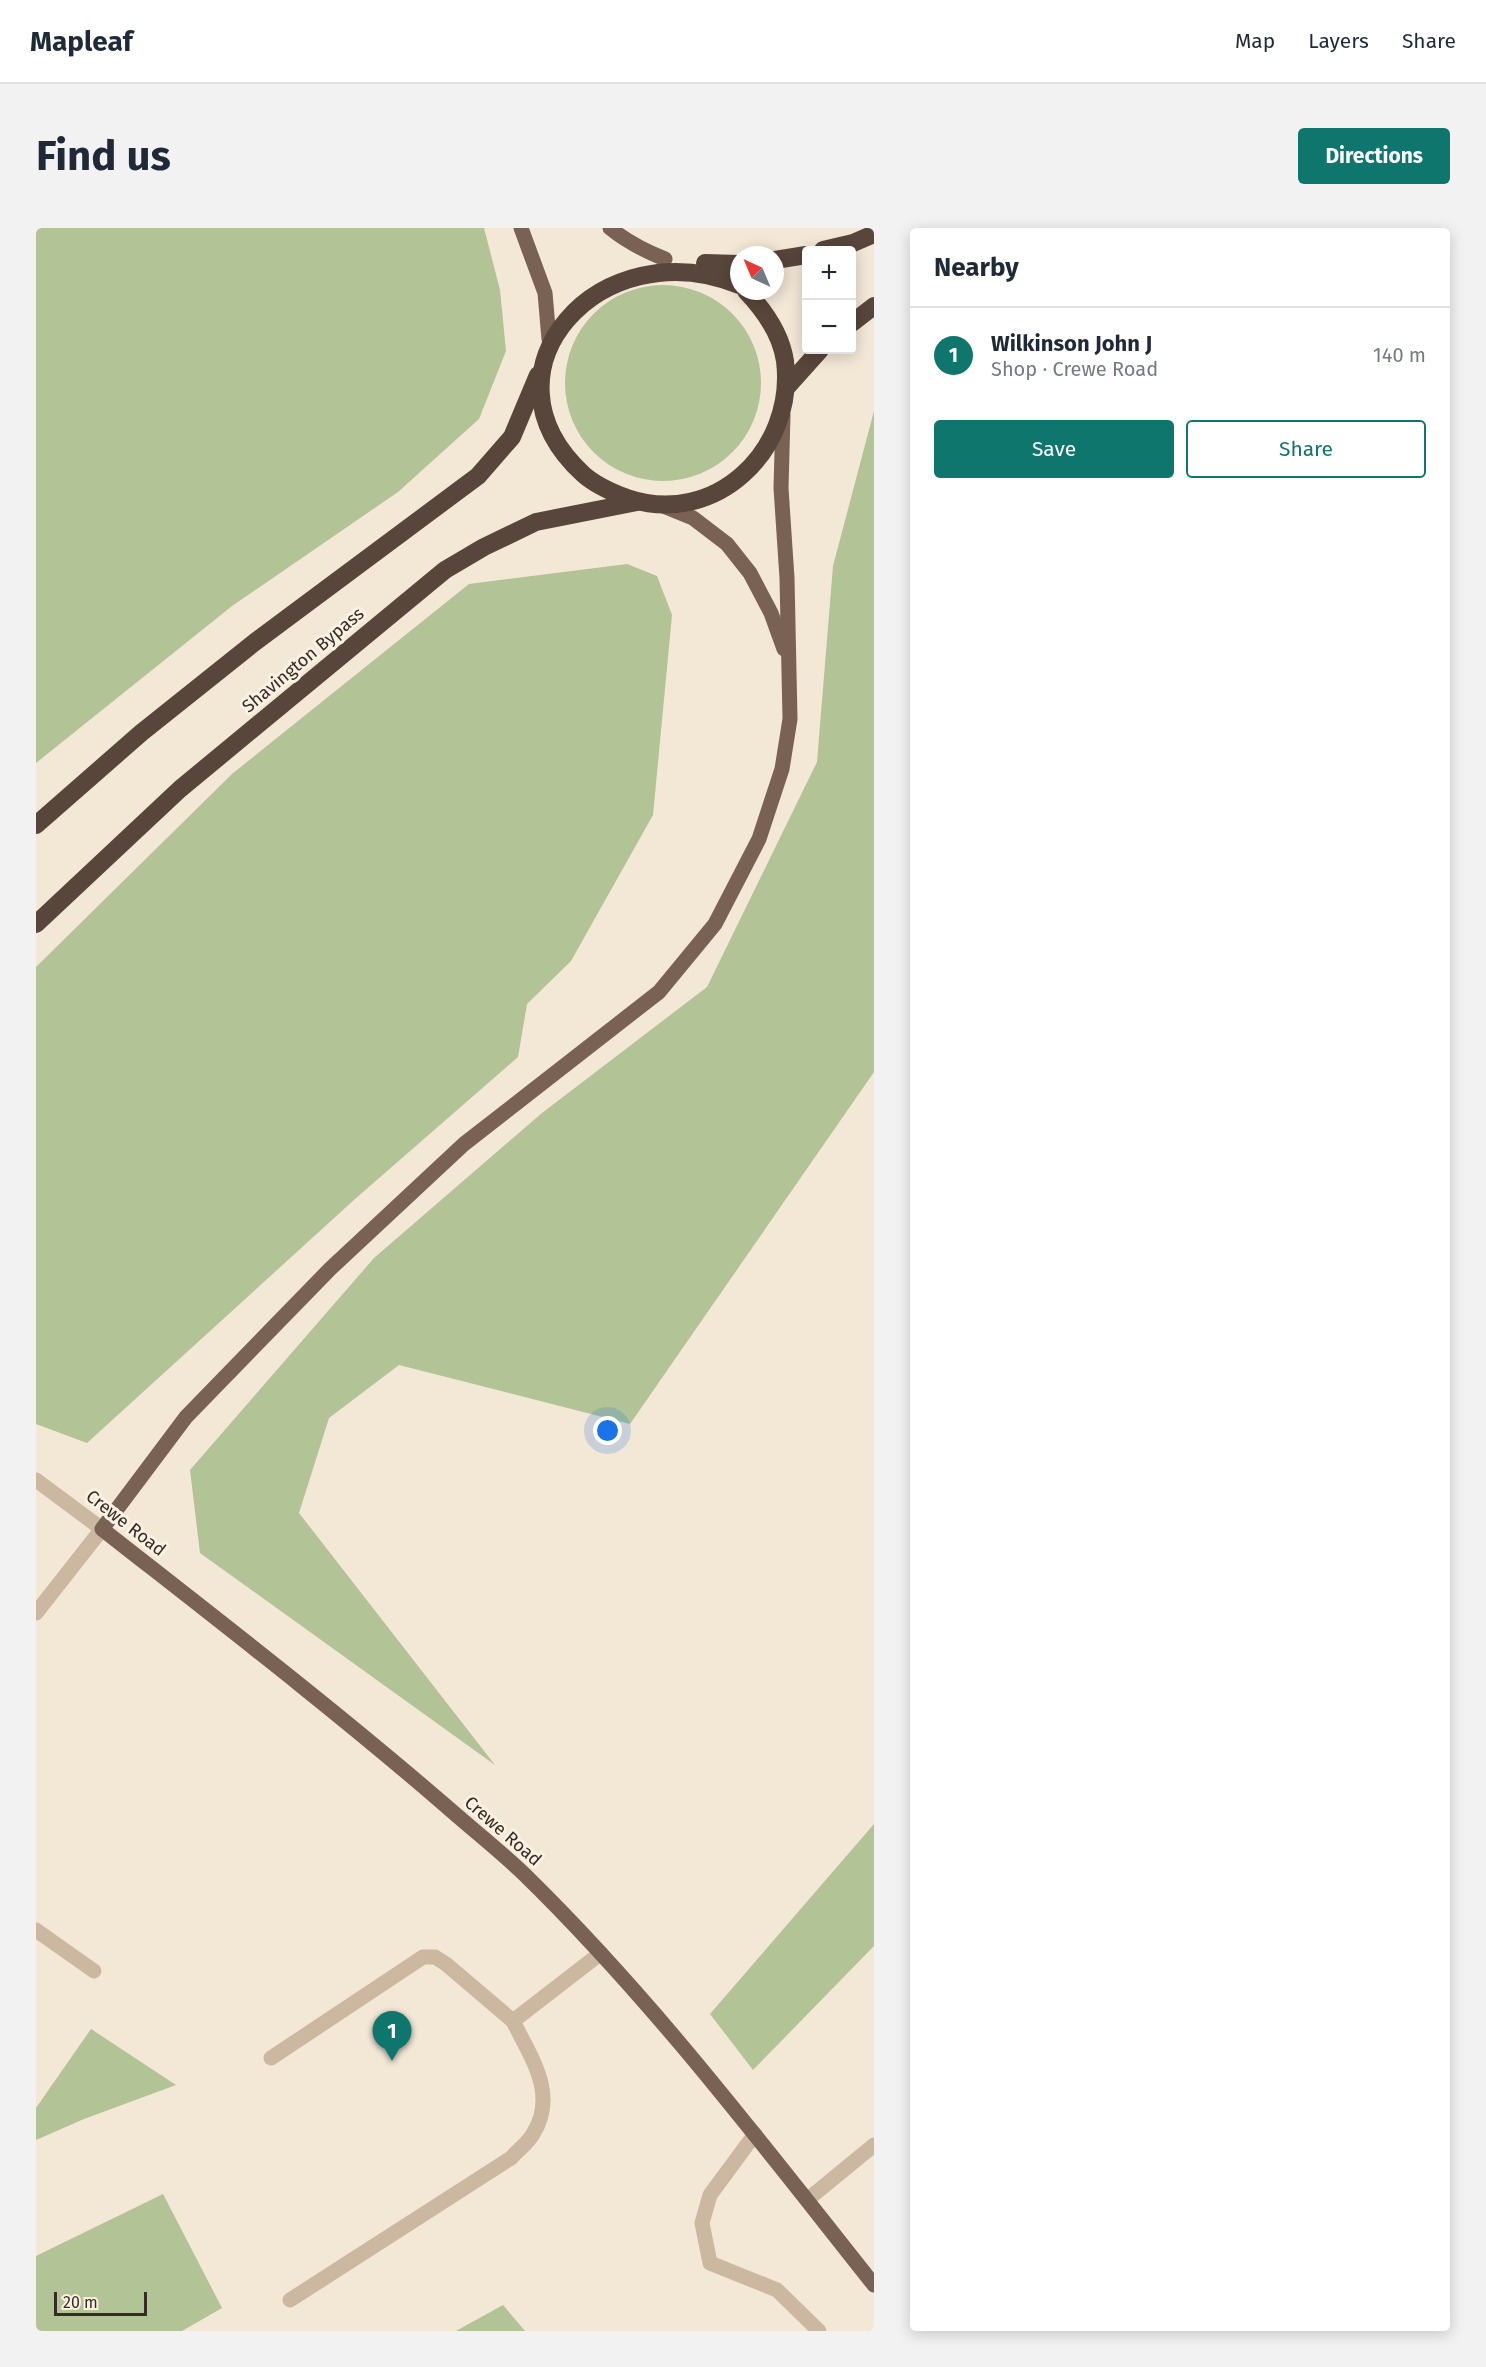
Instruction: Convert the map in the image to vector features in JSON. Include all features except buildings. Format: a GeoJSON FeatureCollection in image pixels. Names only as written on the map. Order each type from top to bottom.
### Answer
{"type":"FeatureCollection","features":[{"type":"Feature","properties":{"kind":"highway"},"geometry":{"type":"LineString","coordinates":[[840,246],[874,234]]}},
{"type":"Feature","properties":{"kind":"highway"},"geometry":{"type":"LineString","coordinates":[[784,259],[802,256]]}},
{"type":"Feature","properties":{"kind":"highway"},"geometry":{"type":"LineString","coordinates":[[36,825],[141,733],[255,642],[478,476],[512,437],[542,366],[549,339],[563,312],[583,290],[607,273],[635,262],[665,259],[730,264]]}},
{"type":"Feature","properties":{"kind":"highway"},"geometry":{"type":"LineString","coordinates":[[692,262],[730,279]]}},
{"type":"Feature","properties":{"kind":"highway"},"geometry":{"type":"LineString","coordinates":[[542,366],[542,396],[549,426],[563,453],[584,475],[609,492],[638,502],[660,504],[688,502],[714,494],[738,480],[758,461],[772,438],[783,412],[786,388],[784,360],[776,333],[762,308],[754,300]]}},
{"type":"Feature","properties":{"kind":"highway"},"geometry":{"type":"LineString","coordinates":[[856,320],[874,306]]}},
{"type":"Feature","properties":{"kind":"highway"},"geometry":{"type":"LineString","coordinates":[[786,388],[816,354]]}},
{"type":"Feature","properties":{"kind":"highway","name":"Shavington Bypass"},"geometry":{"type":"LineString","coordinates":[[36,924],[180,789],[445,570],[484,547],[536,522],[638,502]]}},
{"type":"Feature","properties":{"kind":"main road"},"geometry":{"type":"LineString","coordinates":[[521,228],[545,293],[549,339]]}},
{"type":"Feature","properties":{"kind":"main road"},"geometry":{"type":"LineString","coordinates":[[610,228],[642,249],[665,259]]}},
{"type":"Feature","properties":{"kind":"main road"},"geometry":{"type":"LineString","coordinates":[[102,1529],[186,1417],[330,1269],[464,1144],[659,992],[716,924],[759,839],[782,769],[790,719],[787,578],[781,488],[783,412]]}},
{"type":"Feature","properties":{"kind":"main road"},"geometry":{"type":"LineString","coordinates":[[660,504],[693,518],[727,544],[745,566],[771,613],[788,661]]}},
{"type":"Feature","properties":{"kind":"main road","name":"Crewe Road"},"geometry":{"type":"LineString","coordinates":[[102,1529],[393,1760],[522,1872],[646,2003],[755,2134],[874,2285]]}},
{"type":"Feature","properties":{"kind":"street","name":"Crewe Road"},"geometry":{"type":"LineString","coordinates":[[36,1480],[102,1529]]}},
{"type":"Feature","properties":{"kind":"street"},"geometry":{"type":"LineString","coordinates":[[36,1613],[102,1529]]}},
{"type":"Feature","properties":{"kind":"street"},"geometry":{"type":"LineString","coordinates":[[36,1930],[94,1971]]}},
{"type":"Feature","properties":{"kind":"street"},"geometry":{"type":"LineString","coordinates":[[513,2021],[601,1953]]}},
{"type":"Feature","properties":{"kind":"street"},"geometry":{"type":"LineString","coordinates":[[271,2058],[423,1957],[435,1957],[513,2021],[542,2082],[544,2108],[533,2134],[511,2158],[290,2300]]}},
{"type":"Feature","properties":{"kind":"street"},"geometry":{"type":"LineString","coordinates":[[755,2134],[710,2195],[702,2223],[710,2263],[777,2290],[819,2331]]}},
{"type":"Feature","properties":{"kind":"street"},"geometry":{"type":"LineString","coordinates":[[807,2200],[874,2145]]}},
{"type":"Feature","properties":{"kind":"green space"},"geometry":{"type":"Polygon","coordinates":[[[36,228],[484,228],[500,290],[506,351],[479,419],[398,492],[232,606],[36,763],[36,228]]]}},
{"type":"Feature","properties":{"kind":"green space"},"geometry":{"type":"Polygon","coordinates":[[[653,285],[673,285],[709,296],[718,301],[739,321],[754,345],[761,373],[761,393],[754,421],[745,438],[725,459],[709,470],[692,477],[673,481],[653,481],[625,474],[608,465],[581,438],[569,412],[565,393],[565,373],[572,345],[581,328],[608,301],[634,289],[653,285]]]}},
{"type":"Feature","properties":{"kind":"green space"},"geometry":{"type":"Polygon","coordinates":[[[874,411],[874,1072],[630,1424],[399,1365],[329,1418],[299,1513],[495,1765],[200,1553],[190,1470],[374,1258],[542,1113],[707,987],[817,762],[833,566],[874,411]]]}},
{"type":"Feature","properties":{"kind":"green space"},"geometry":{"type":"Polygon","coordinates":[[[627,564],[657,576],[672,615],[653,815],[571,961],[527,1004],[518,1057],[355,1199],[87,1443],[36,1424],[36,967],[232,774],[469,584],[627,564]]]}},
{"type":"Feature","properties":{"kind":"green space"},"geometry":{"type":"Polygon","coordinates":[[[874,1824],[874,1946],[753,2070],[710,2014],[874,1824]]]}},
{"type":"Feature","properties":{"kind":"green space"},"geometry":{"type":"Polygon","coordinates":[[[91,2029],[176,2085],[84,2119],[36,2140],[36,2108],[91,2029]]]}},
{"type":"Feature","properties":{"kind":"green space"},"geometry":{"type":"Polygon","coordinates":[[[163,2194],[222,2308],[182,2331],[36,2331],[36,2256],[163,2194]]]}},
{"type":"Feature","properties":{"kind":"green space"},"geometry":{"type":"Polygon","coordinates":[[[503,2305],[525,2331],[456,2331],[503,2305]]]}},
{"type":"Feature","properties":{"kind":"place","name":"Wilkinson John J"},"geometry":{"type":"Point","coordinates":[392,2061]}}]}
